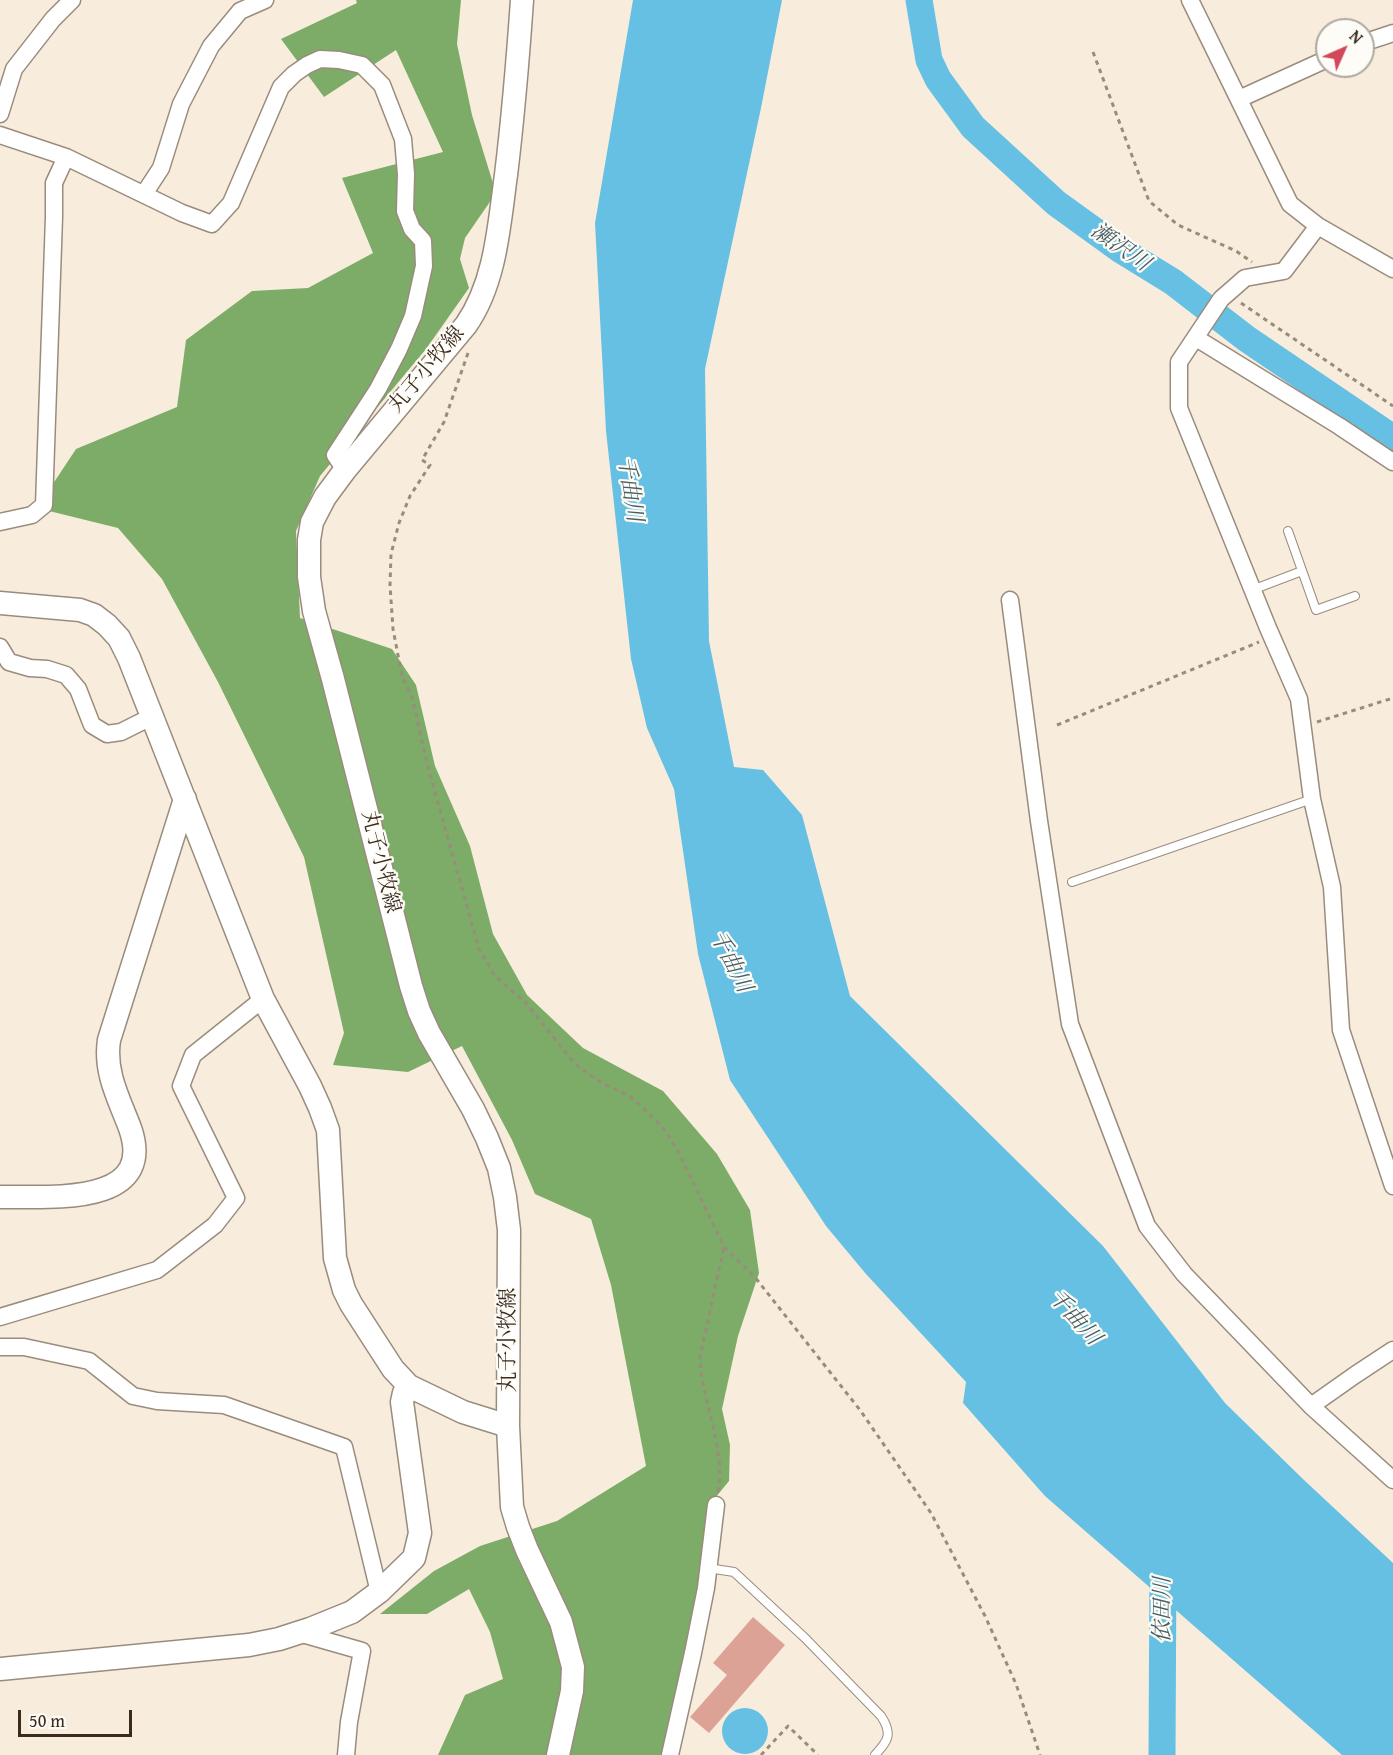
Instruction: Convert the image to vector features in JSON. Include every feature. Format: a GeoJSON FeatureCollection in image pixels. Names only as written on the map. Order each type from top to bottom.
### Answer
{"type":"FeatureCollection","features":[{"type":"Feature","properties":{"kind":"street"},"geometry":{"type":"LineString","coordinates":[[0,114],[14,69],[53,19],[72,0]]}},
{"type":"Feature","properties":{"kind":"street"},"geometry":{"type":"LineString","coordinates":[[144,194],[161,168],[181,104],[211,46],[240,11],[265,0]]}},
{"type":"Feature","properties":{"kind":"street","name":"丸子小牧線"},"geometry":{"type":"LineString","coordinates":[[522,0],[513,118],[495,251],[487,282],[476,310],[466,325],[325,497],[312,522],[308,557],[314,611],[411,986],[429,1033],[473,1109],[499,1168],[509,1230],[508,1426],[512,1507],[518,1527],[561,1622],[573,1667],[572,1691],[558,1755]]}},
{"type":"Feature","properties":{"kind":"street"},"geometry":{"type":"LineString","coordinates":[[1190,0],[1290,204],[1318,226],[1393,269]]}},
{"type":"Feature","properties":{"kind":"street"},"geometry":{"type":"LineString","coordinates":[[1375,39],[1393,33]]}},
{"type":"Feature","properties":{"kind":"street"},"geometry":{"type":"LineString","coordinates":[[0,135],[66,157],[182,213],[212,224],[231,203],[282,87],[294,74],[320,59],[362,65],[382,85],[403,139],[406,174],[405,211],[412,229],[423,242],[424,266],[413,316],[399,349],[378,389],[335,455],[345,470]]}},
{"type":"Feature","properties":{"kind":"street"},"geometry":{"type":"LineString","coordinates":[[1239,99],[1315,64]]}},
{"type":"Feature","properties":{"kind":"street"},"geometry":{"type":"LineString","coordinates":[[0,522],[32,515],[44,505],[54,183],[66,157]]}},
{"type":"Feature","properties":{"kind":"street"},"geometry":{"type":"LineString","coordinates":[[1318,226],[1284,271],[1245,278],[1224,296],[1179,362],[1179,408],[1252,590],[1299,699],[1312,799],[1332,887],[1341,1030],[1389,1164],[1393,1185]]}},
{"type":"Feature","properties":{"kind":"street"},"geometry":{"type":"LineString","coordinates":[[1199,332],[1393,462]]}},
{"type":"Feature","properties":{"kind":"street"},"geometry":{"type":"LineString","coordinates":[[1010,600],[1039,821],[1070,1024],[1147,1226],[1184,1274],[1311,1406],[1393,1480]]}},
{"type":"Feature","properties":{"kind":"street"},"geometry":{"type":"LineString","coordinates":[[0,603],[80,610],[94,615],[107,624],[119,638],[129,658],[263,999],[310,1086],[328,1131],[335,1258],[344,1290],[393,1369],[410,1386],[463,1412],[508,1426]]}},
{"type":"Feature","properties":{"kind":"street"},"geometry":{"type":"LineString","coordinates":[[0,647],[9,662],[66,675],[78,689],[92,725],[107,734],[121,732],[152,717]]}},
{"type":"Feature","properties":{"kind":"street"},"geometry":{"type":"LineString","coordinates":[[0,1197],[83,1195],[97,1192],[119,1182],[132,1167],[135,1151],[131,1131],[112,1083],[108,1046],[185,799]]}},
{"type":"Feature","properties":{"kind":"street"},"geometry":{"type":"LineString","coordinates":[[0,1317],[157,1270],[215,1225],[236,1198],[181,1086],[193,1055],[263,999]]}},
{"type":"Feature","properties":{"kind":"street"},"geometry":{"type":"LineString","coordinates":[[0,1347],[24,1347],[89,1361],[133,1396],[157,1401],[224,1404],[344,1447],[379,1592]]}},
{"type":"Feature","properties":{"kind":"street"},"geometry":{"type":"LineString","coordinates":[[1311,1406],[1393,1350]]}},
{"type":"Feature","properties":{"kind":"street"},"geometry":{"type":"LineString","coordinates":[[0,1669],[249,1645],[299,1633],[352,1612],[379,1592],[414,1558],[420,1533],[402,1402],[404,1393],[410,1386]]}},
{"type":"Feature","properties":{"kind":"street"},"geometry":{"type":"LineString","coordinates":[[670,1755],[706,1588],[716,1505]]}},
{"type":"Feature","properties":{"kind":"street"},"geometry":{"type":"LineString","coordinates":[[299,1633],[362,1652],[349,1722],[346,1755]]}},
{"type":"Feature","properties":{"kind":"lane"},"geometry":{"type":"LineString","coordinates":[[1288,531],[1316,610],[1355,596]]}},
{"type":"Feature","properties":{"kind":"lane"},"geometry":{"type":"LineString","coordinates":[[1252,590],[1302,571]]}},
{"type":"Feature","properties":{"kind":"lane"},"geometry":{"type":"LineString","coordinates":[[1072,882],[1312,799]]}},
{"type":"Feature","properties":{"kind":"lane"},"geometry":{"type":"LineString","coordinates":[[708,1568],[734,1572],[805,1638],[881,1716],[888,1738],[875,1755]]}},
{"type":"Feature","properties":{"kind":"path"},"geometry":{"type":"LineString","coordinates":[[1093,52],[1149,201],[1178,225],[1236,251],[1252,261],[1258,276]]}},
{"type":"Feature","properties":{"kind":"path"},"geometry":{"type":"LineString","coordinates":[[1224,296],[1393,406]]}},
{"type":"Feature","properties":{"kind":"path"},"geometry":{"type":"LineString","coordinates":[[469,351],[444,422],[422,460],[430,465],[410,495],[399,523],[391,554],[390,585],[393,629],[402,675],[412,697],[428,767],[479,949],[495,976],[525,1002],[574,1064],[603,1084],[636,1101],[664,1129],[677,1149],[724,1247],[754,1276],[860,1410],[931,1513],[985,1616],[1016,1684],[1040,1755]]}},
{"type":"Feature","properties":{"kind":"path"},"geometry":{"type":"LineString","coordinates":[[1057,724],[1272,637]]}},
{"type":"Feature","properties":{"kind":"path"},"geometry":{"type":"LineString","coordinates":[[1303,726],[1393,698]]}},
{"type":"Feature","properties":{"kind":"path"},"geometry":{"type":"LineString","coordinates":[[716,1505],[720,1479],[717,1446],[703,1387],[700,1357],[724,1247]]}},
{"type":"Feature","properties":{"kind":"path"},"geometry":{"type":"LineString","coordinates":[[761,1755],[788,1726],[818,1755]]}},
{"type":"Feature","properties":{"kind":"green space"},"geometry":{"type":"Polygon","coordinates":[[[356,0],[461,0],[457,44],[472,115],[496,193],[465,238],[460,259],[469,288],[426,349],[320,476],[296,531],[300,618],[392,649],[416,685],[435,766],[470,846],[493,934],[527,995],[583,1048],[663,1091],[717,1154],[750,1210],[759,1273],[738,1336],[722,1409],[730,1445],[729,1481],[711,1503],[687,1651],[662,1755],[438,1755],[465,1695],[503,1679],[490,1632],[469,1589],[427,1614],[380,1614],[434,1571],[480,1546],[557,1521],[646,1466],[611,1285],[591,1219],[535,1194],[512,1140],[462,1046],[408,1072],[333,1065],[344,1033],[304,857],[218,682],[162,579],[118,528],[37,508],[76,449],[177,407],[186,340],[252,291],[308,288],[373,253],[342,178],[443,152],[396,50],[324,97],[281,39],[357,3],[356,0]]]}},
{"type":"Feature","properties":{"kind":"water","name":"千曲川"},"geometry":{"type":"Polygon","coordinates":[[[633,0],[782,0],[705,369],[709,641],[734,767],[763,770],[802,815],[850,996],[1103,1246],[1225,1403],[1393,1563],[1393,1755],[1342,1755],[1045,1496],[963,1403],[966,1382],[866,1274],[826,1226],[730,1080],[698,954],[674,789],[647,728],[631,659],[606,431],[595,223],[633,0]]]}},
{"type":"Feature","properties":{"kind":"water"},"geometry":{"type":"Polygon","coordinates":[[[745,1708],[761,1715],[768,1731],[761,1747],[745,1754],[729,1747],[722,1731],[729,1715],[745,1708]]]}},
{"type":"Feature","properties":{"kind":"building"},"geometry":{"type":"Polygon","coordinates":[[[753,1617],[785,1645],[709,1733],[690,1717],[727,1675],[713,1663],[753,1617]]]}},
{"type":"Feature","properties":{"kind":"waterway","name":"瀬沢川"},"geometry":{"type":"LineString","coordinates":[[919,0],[929,60],[938,79],[973,127],[1056,203],[1121,250],[1173,282],[1247,339],[1393,438]]}},
{"type":"Feature","properties":{"kind":"waterway","name":"依田川"},"geometry":{"type":"LineString","coordinates":[[1162,1755],[1163,1561]]}}]}
